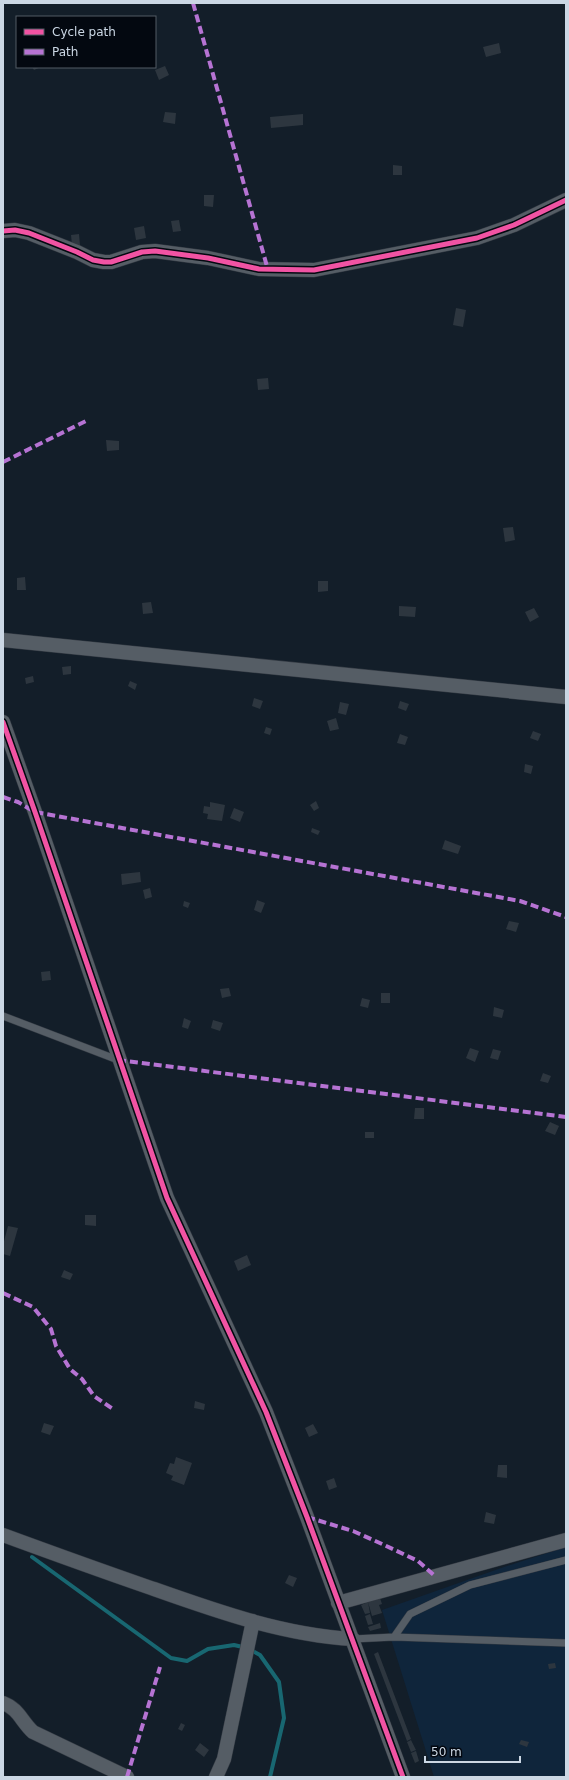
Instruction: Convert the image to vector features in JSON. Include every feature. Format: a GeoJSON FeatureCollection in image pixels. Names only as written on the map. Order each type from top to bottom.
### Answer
{"type":"FeatureCollection","features":[{"type":"Feature","properties":{"kind":"street"},"geometry":{"type":"LineString","coordinates":[[3,231],[15,230],[29,233],[93,260],[104,262],[111,262],[142,252],[155,251],[208,258],[259,270],[314,270],[477,238],[514,225],[566,200]]}},
{"type":"Feature","properties":{"kind":"street"},"geometry":{"type":"LineString","coordinates":[[3,640],[566,697]]}},
{"type":"Feature","properties":{"kind":"street"},"geometry":{"type":"LineString","coordinates":[[3,722],[40,826],[118,1060],[167,1198],[266,1412],[353,1639],[403,1777]]}},
{"type":"Feature","properties":{"kind":"street"},"geometry":{"type":"LineString","coordinates":[[3,1535],[210,1609],[253,1622],[327,1638],[353,1639]]}},
{"type":"Feature","properties":{"kind":"street"},"geometry":{"type":"LineString","coordinates":[[338,1603],[566,1540]]}},
{"type":"Feature","properties":{"kind":"street"},"geometry":{"type":"LineString","coordinates":[[216,1777],[226,1752],[253,1622]]}},
{"type":"Feature","properties":{"kind":"street"},"geometry":{"type":"LineString","coordinates":[[3,1703],[12,1707],[33,1732],[127,1777]]}},
{"type":"Feature","properties":{"kind":"lane"},"geometry":{"type":"LineString","coordinates":[[3,1016],[118,1060]]}},
{"type":"Feature","properties":{"kind":"lane"},"geometry":{"type":"LineString","coordinates":[[394,1637],[410,1614],[470,1585],[566,1560]]}},
{"type":"Feature","properties":{"kind":"lane"},"geometry":{"type":"LineString","coordinates":[[353,1639],[394,1637],[566,1643]]}},
{"type":"Feature","properties":{"kind":"shaded area"},"geometry":{"type":"Polygon","coordinates":[[[566,1547],[566,1777],[434,1777],[382,1610],[566,1547]]]}},
{"type":"Feature","properties":{"kind":"building"},"geometry":{"type":"Polygon","coordinates":[[[499,43],[501,53],[486,57],[483,47],[499,43]]]}},
{"type":"Feature","properties":{"kind":"building"},"geometry":{"type":"Polygon","coordinates":[[[165,66],[169,75],[159,80],[155,70],[165,66]]]}},
{"type":"Feature","properties":{"kind":"building"},"geometry":{"type":"Polygon","coordinates":[[[165,112],[176,113],[175,124],[163,122],[165,112]]]}},
{"type":"Feature","properties":{"kind":"building"},"geometry":{"type":"Polygon","coordinates":[[[303,114],[303,125],[271,128],[270,117],[303,114]]]}},
{"type":"Feature","properties":{"kind":"building"},"geometry":{"type":"Polygon","coordinates":[[[393,165],[402,166],[402,175],[393,175],[393,165]]]}},
{"type":"Feature","properties":{"kind":"building"},"geometry":{"type":"Polygon","coordinates":[[[204,195],[214,195],[213,207],[204,206],[204,195]]]}},
{"type":"Feature","properties":{"kind":"building"},"geometry":{"type":"Polygon","coordinates":[[[179,220],[181,231],[173,232],[171,221],[179,220]]]}},
{"type":"Feature","properties":{"kind":"building"},"geometry":{"type":"Polygon","coordinates":[[[144,226],[146,238],[136,240],[134,228],[144,226]]]}},
{"type":"Feature","properties":{"kind":"building"},"geometry":{"type":"Polygon","coordinates":[[[79,234],[80,245],[72,245],[71,235],[79,234]]]}},
{"type":"Feature","properties":{"kind":"building"},"geometry":{"type":"Polygon","coordinates":[[[456,308],[466,310],[463,327],[453,325],[456,308]]]}},
{"type":"Feature","properties":{"kind":"building"},"geometry":{"type":"Polygon","coordinates":[[[268,378],[269,389],[258,390],[257,379],[268,378]]]}},
{"type":"Feature","properties":{"kind":"building"},"geometry":{"type":"Polygon","coordinates":[[[106,440],[119,441],[119,450],[107,451],[106,440]]]}},
{"type":"Feature","properties":{"kind":"building"},"geometry":{"type":"Polygon","coordinates":[[[513,527],[515,540],[505,542],[503,528],[513,527]]]}},
{"type":"Feature","properties":{"kind":"building"},"geometry":{"type":"Polygon","coordinates":[[[25,577],[26,590],[17,590],[17,578],[25,577]]]}},
{"type":"Feature","properties":{"kind":"building"},"geometry":{"type":"Polygon","coordinates":[[[318,581],[328,581],[328,591],[318,592],[318,581]]]}},
{"type":"Feature","properties":{"kind":"building"},"geometry":{"type":"Polygon","coordinates":[[[151,602],[153,613],[143,614],[142,603],[151,602]]]}},
{"type":"Feature","properties":{"kind":"building"},"geometry":{"type":"Polygon","coordinates":[[[399,606],[416,607],[415,617],[399,616],[399,606]]]}},
{"type":"Feature","properties":{"kind":"building"},"geometry":{"type":"Polygon","coordinates":[[[534,608],[539,617],[530,622],[525,612],[534,608]]]}},
{"type":"Feature","properties":{"kind":"building"},"geometry":{"type":"Polygon","coordinates":[[[71,666],[71,674],[63,675],[62,667],[71,666]]]}},
{"type":"Feature","properties":{"kind":"building"},"geometry":{"type":"Polygon","coordinates":[[[33,676],[34,682],[26,684],[25,678],[33,676]]]}},
{"type":"Feature","properties":{"kind":"building"},"geometry":{"type":"Polygon","coordinates":[[[130,681],[137,684],[135,690],[128,686],[130,681]]]}},
{"type":"Feature","properties":{"kind":"building"},"geometry":{"type":"Polygon","coordinates":[[[254,698],[263,701],[260,709],[252,706],[254,698]]]}},
{"type":"Feature","properties":{"kind":"building"},"geometry":{"type":"Polygon","coordinates":[[[400,701],[409,704],[406,711],[398,708],[400,701]]]}},
{"type":"Feature","properties":{"kind":"building"},"geometry":{"type":"Polygon","coordinates":[[[340,702],[349,704],[346,715],[338,713],[340,702]]]}},
{"type":"Feature","properties":{"kind":"building"},"geometry":{"type":"Polygon","coordinates":[[[336,718],[339,729],[330,731],[327,721],[336,718]]]}},
{"type":"Feature","properties":{"kind":"building"},"geometry":{"type":"Polygon","coordinates":[[[266,727],[272,729],[270,735],[264,733],[266,727]]]}},
{"type":"Feature","properties":{"kind":"building"},"geometry":{"type":"Polygon","coordinates":[[[533,731],[541,734],[538,741],[530,738],[533,731]]]}},
{"type":"Feature","properties":{"kind":"building"},"geometry":{"type":"Polygon","coordinates":[[[400,734],[408,737],[405,745],[397,743],[400,734]]]}},
{"type":"Feature","properties":{"kind":"building"},"geometry":{"type":"Polygon","coordinates":[[[525,764],[533,766],[531,774],[524,772],[525,764]]]}},
{"type":"Feature","properties":{"kind":"building"},"geometry":{"type":"Polygon","coordinates":[[[316,801],[319,808],[314,811],[310,805],[316,801]]]}},
{"type":"Feature","properties":{"kind":"building"},"geometry":{"type":"Polygon","coordinates":[[[210,802],[225,805],[222,821],[207,819],[208,814],[203,813],[204,806],[210,807],[210,802]]]}},
{"type":"Feature","properties":{"kind":"building"},"geometry":{"type":"Polygon","coordinates":[[[234,808],[244,812],[240,822],[230,818],[234,808]]]}},
{"type":"Feature","properties":{"kind":"building"},"geometry":{"type":"Polygon","coordinates":[[[312,828],[320,831],[318,835],[311,832],[312,828]]]}},
{"type":"Feature","properties":{"kind":"building"},"geometry":{"type":"Polygon","coordinates":[[[445,840],[461,846],[458,854],[442,849],[445,840]]]}},
{"type":"Feature","properties":{"kind":"building"},"geometry":{"type":"Polygon","coordinates":[[[140,872],[141,882],[122,885],[121,874],[140,872]]]}},
{"type":"Feature","properties":{"kind":"building"},"geometry":{"type":"Polygon","coordinates":[[[150,888],[152,897],[145,899],[143,890],[150,888]]]}},
{"type":"Feature","properties":{"kind":"building"},"geometry":{"type":"Polygon","coordinates":[[[257,900],[265,903],[261,913],[254,910],[257,900]]]}},
{"type":"Feature","properties":{"kind":"building"},"geometry":{"type":"Polygon","coordinates":[[[184,901],[190,903],[188,908],[183,906],[184,901]]]}},
{"type":"Feature","properties":{"kind":"building"},"geometry":{"type":"Polygon","coordinates":[[[509,921],[519,923],[516,932],[506,929],[509,921]]]}},
{"type":"Feature","properties":{"kind":"building"},"geometry":{"type":"Polygon","coordinates":[[[50,971],[51,980],[42,981],[41,972],[50,971]]]}},
{"type":"Feature","properties":{"kind":"building"},"geometry":{"type":"Polygon","coordinates":[[[229,988],[231,996],[222,998],[220,989],[229,988]]]}},
{"type":"Feature","properties":{"kind":"building"},"geometry":{"type":"Polygon","coordinates":[[[381,993],[390,993],[390,1003],[381,1003],[381,993]]]}},
{"type":"Feature","properties":{"kind":"building"},"geometry":{"type":"Polygon","coordinates":[[[362,998],[370,1000],[368,1008],[360,1006],[362,998]]]}},
{"type":"Feature","properties":{"kind":"building"},"geometry":{"type":"Polygon","coordinates":[[[494,1007],[504,1010],[502,1018],[493,1016],[494,1007]]]}},
{"type":"Feature","properties":{"kind":"building"},"geometry":{"type":"Polygon","coordinates":[[[184,1018],[191,1021],[188,1029],[182,1027],[184,1018]]]}},
{"type":"Feature","properties":{"kind":"building"},"geometry":{"type":"Polygon","coordinates":[[[213,1020],[223,1023],[220,1031],[211,1028],[213,1020]]]}},
{"type":"Feature","properties":{"kind":"building"},"geometry":{"type":"Polygon","coordinates":[[[470,1048],[479,1051],[475,1062],[466,1058],[470,1048]]]}},
{"type":"Feature","properties":{"kind":"building"},"geometry":{"type":"Polygon","coordinates":[[[493,1049],[501,1051],[498,1060],[490,1058],[493,1049]]]}},
{"type":"Feature","properties":{"kind":"building"},"geometry":{"type":"Polygon","coordinates":[[[543,1073],[551,1076],[548,1083],[540,1081],[543,1073]]]}},
{"type":"Feature","properties":{"kind":"building"},"geometry":{"type":"Polygon","coordinates":[[[415,1108],[424,1108],[424,1119],[414,1119],[415,1108]]]}},
{"type":"Feature","properties":{"kind":"building"},"geometry":{"type":"Polygon","coordinates":[[[550,1122],[559,1126],[555,1135],[545,1131],[550,1122]]]}},
{"type":"Feature","properties":{"kind":"building"},"geometry":{"type":"Polygon","coordinates":[[[365,1132],[374,1132],[374,1138],[365,1138],[365,1132]]]}},
{"type":"Feature","properties":{"kind":"building"},"geometry":{"type":"Polygon","coordinates":[[[85,1215],[96,1215],[96,1226],[85,1225],[85,1215]]]}},
{"type":"Feature","properties":{"kind":"building"},"geometry":{"type":"Polygon","coordinates":[[[8,1226],[18,1228],[10,1256],[3,1254],[3,1245],[8,1226]]]}},
{"type":"Feature","properties":{"kind":"building"},"geometry":{"type":"Polygon","coordinates":[[[247,1255],[251,1265],[238,1271],[234,1261],[247,1255]]]}},
{"type":"Feature","properties":{"kind":"building"},"geometry":{"type":"Polygon","coordinates":[[[64,1270],[73,1274],[70,1280],[61,1277],[64,1270]]]}},
{"type":"Feature","properties":{"kind":"building"},"geometry":{"type":"Polygon","coordinates":[[[195,1401],[205,1404],[204,1410],[194,1408],[195,1401]]]}},
{"type":"Feature","properties":{"kind":"building"},"geometry":{"type":"Polygon","coordinates":[[[44,1423],[54,1426],[50,1435],[41,1432],[44,1423]]]}},
{"type":"Feature","properties":{"kind":"building"},"geometry":{"type":"Polygon","coordinates":[[[313,1424],[318,1433],[309,1437],[305,1428],[313,1424]]]}},
{"type":"Feature","properties":{"kind":"building"},"geometry":{"type":"Polygon","coordinates":[[[176,1457],[192,1463],[184,1485],[171,1480],[173,1476],[166,1473],[170,1463],[174,1464],[176,1457]]]}},
{"type":"Feature","properties":{"kind":"building"},"geometry":{"type":"Polygon","coordinates":[[[498,1465],[507,1465],[507,1478],[497,1477],[498,1465]]]}},
{"type":"Feature","properties":{"kind":"building"},"geometry":{"type":"Polygon","coordinates":[[[334,1478],[337,1487],[329,1490],[326,1481],[334,1478]]]}},
{"type":"Feature","properties":{"kind":"building"},"geometry":{"type":"Polygon","coordinates":[[[486,1512],[496,1515],[494,1524],[484,1522],[486,1512]]]}},
{"type":"Feature","properties":{"kind":"building"},"geometry":{"type":"Polygon","coordinates":[[[289,1575],[297,1578],[293,1587],[285,1583],[289,1575]]]}},
{"type":"Feature","properties":{"kind":"building"},"geometry":{"type":"Polygon","coordinates":[[[380,1598],[382,1604],[379,1605],[382,1613],[372,1616],[368,1602],[380,1598]]]}},
{"type":"Feature","properties":{"kind":"building"},"geometry":{"type":"Polygon","coordinates":[[[368,1602],[370,1613],[365,1614],[361,1605],[368,1602]]]}},
{"type":"Feature","properties":{"kind":"building"},"geometry":{"type":"Polygon","coordinates":[[[370,1614],[373,1624],[368,1625],[365,1616],[370,1614]]]}},
{"type":"Feature","properties":{"kind":"building"},"geometry":{"type":"Polygon","coordinates":[[[380,1623],[381,1628],[370,1631],[368,1627],[380,1623]]]}},
{"type":"Feature","properties":{"kind":"building"},"geometry":{"type":"Polygon","coordinates":[[[378,1652],[411,1739],[407,1741],[374,1654],[378,1652]]]}},
{"type":"Feature","properties":{"kind":"building"},"geometry":{"type":"Polygon","coordinates":[[[555,1663],[556,1668],[549,1669],[548,1664],[555,1663]]]}},
{"type":"Feature","properties":{"kind":"building"},"geometry":{"type":"Polygon","coordinates":[[[181,1723],[185,1725],[182,1731],[178,1729],[181,1723]]]}},
{"type":"Feature","properties":{"kind":"building"},"geometry":{"type":"Polygon","coordinates":[[[411,1740],[416,1750],[411,1752],[407,1742],[411,1740]]]}},
{"type":"Feature","properties":{"kind":"building"},"geometry":{"type":"Polygon","coordinates":[[[521,1740],[529,1742],[527,1747],[519,1744],[521,1740]]]}},
{"type":"Feature","properties":{"kind":"building"},"geometry":{"type":"Polygon","coordinates":[[[200,1743],[209,1750],[204,1757],[195,1750],[200,1743]]]}},
{"type":"Feature","properties":{"kind":"building"},"geometry":{"type":"Polygon","coordinates":[[[416,1751],[419,1761],[415,1763],[411,1753],[416,1751]]]}},
{"type":"Feature","properties":{"kind":"waterway"},"geometry":{"type":"LineString","coordinates":[[32,1557],[171,1658],[187,1661],[208,1649],[234,1645],[247,1648],[260,1655],[279,1682],[284,1718],[270,1777]]}},
{"type":"Feature","properties":{"kind":"marked path"},"geometry":{"type":"LineString","coordinates":[[193,3],[268,270]]}},
{"type":"Feature","properties":{"kind":"marked path"},"geometry":{"type":"LineString","coordinates":[[3,462],[88,420]]}},
{"type":"Feature","properties":{"kind":"marked path"},"geometry":{"type":"LineString","coordinates":[[3,797],[18,802],[35,812],[520,901],[566,917]]}},
{"type":"Feature","properties":{"kind":"marked path"},"geometry":{"type":"LineString","coordinates":[[118,1060],[566,1117]]}},
{"type":"Feature","properties":{"kind":"marked path"},"geometry":{"type":"LineString","coordinates":[[3,1293],[33,1307],[51,1329],[56,1346],[70,1369],[82,1379],[94,1396],[113,1409]]}},
{"type":"Feature","properties":{"kind":"marked path"},"geometry":{"type":"LineString","coordinates":[[307,1517],[353,1531],[382,1544],[418,1561],[435,1576]]}},
{"type":"Feature","properties":{"kind":"marked path"},"geometry":{"type":"LineString","coordinates":[[127,1777],[160,1667]]}},
{"type":"Feature","properties":{"kind":"cycle path"},"geometry":{"type":"LineString","coordinates":[[3,231],[15,230],[29,233],[93,260],[104,262],[111,262],[142,252],[155,251],[208,258],[259,269],[314,270],[477,238],[514,225],[566,200]]}},
{"type":"Feature","properties":{"kind":"cycle path"},"geometry":{"type":"LineString","coordinates":[[3,722],[167,1198],[266,1412],[307,1517],[403,1777]]}}]}
